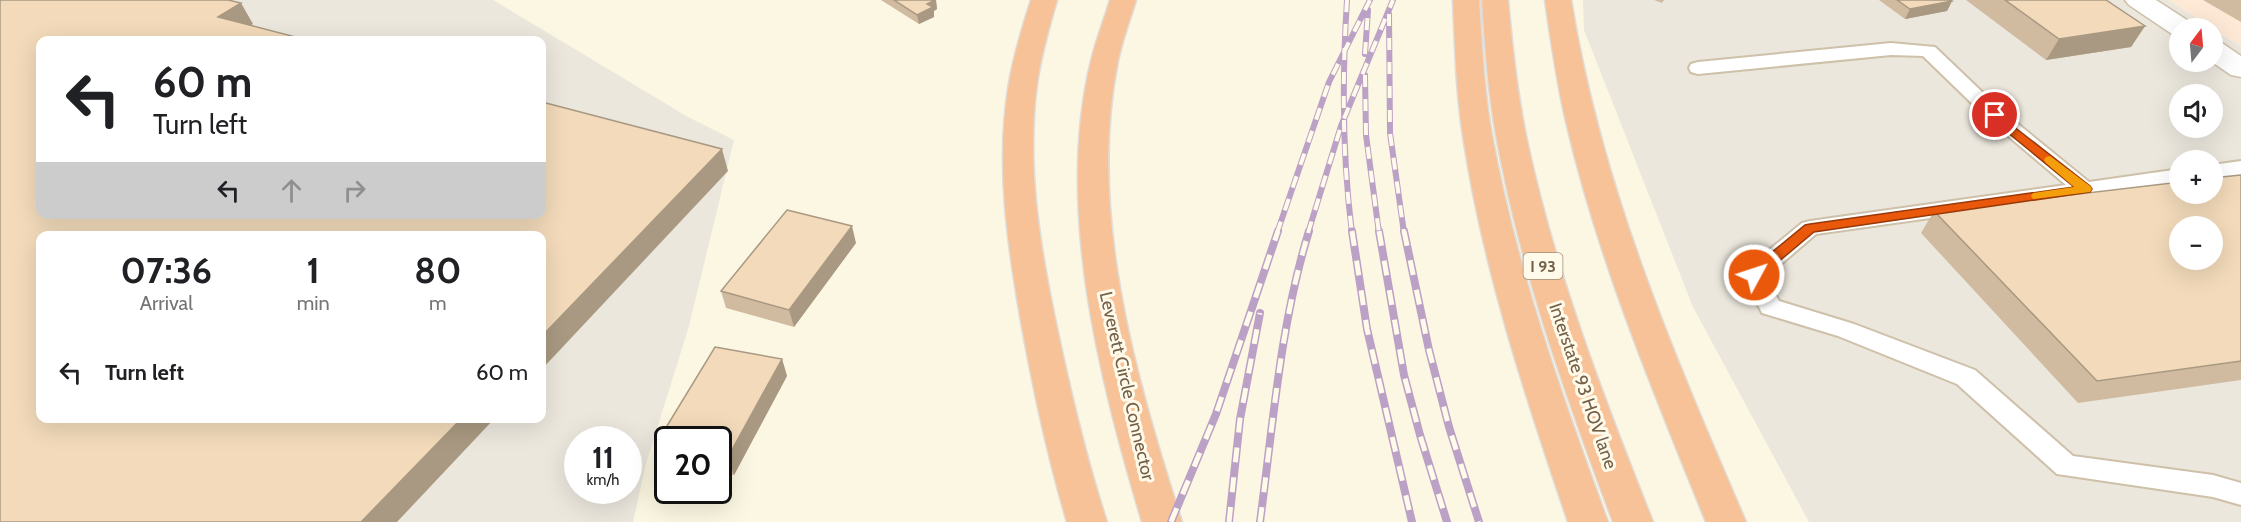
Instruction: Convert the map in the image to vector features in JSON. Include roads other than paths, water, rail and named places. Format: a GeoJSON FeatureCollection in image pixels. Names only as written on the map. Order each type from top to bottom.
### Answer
{"type":"FeatureCollection","features":[{"type":"Feature","properties":{"kind":"highway"},"geometry":{"type":"LineString","coordinates":[[1044,0],[1032,32],[1023,74],[1018,128],[1020,210],[1028,268],[1053,393],[1087,522]]}},
{"type":"Feature","properties":{"kind":"highway","name":"Leverett Circle Connector"},"geometry":{"type":"LineString","coordinates":[[1123,0],[1106,52],[1096,99],[1093,148],[1096,212],[1104,283],[1118,358],[1148,477],[1162,522]]}},
{"type":"Feature","properties":{"kind":"highway"},"geometry":{"type":"LineString","coordinates":[[1454,0],[1459,85],[1470,173],[1494,280],[1532,413],[1570,522]]}},
{"type":"Feature","properties":{"kind":"highway","name":"I 93"},"geometry":{"type":"LineString","coordinates":[[1466,0],[1472,87],[1484,174],[1506,270],[1549,412],[1588,522]]}},
{"type":"Feature","properties":{"kind":"highway","name":"Interstate 93 HOV lane"},"geometry":{"type":"LineString","coordinates":[[1495,0],[1504,89],[1517,165],[1541,261],[1590,412],[1633,522]]}},
{"type":"Feature","properties":{"kind":"highway"},"geometry":{"type":"LineString","coordinates":[[1557,0],[1586,146],[1618,248],[1665,375],[1726,522]]}},
{"type":"Feature","properties":{"kind":"street"},"geometry":{"type":"LineString","coordinates":[[2138,0],[2169,20]]}},
{"type":"Feature","properties":{"kind":"street"},"geometry":{"type":"LineString","coordinates":[[2223,57],[2241,69]]}},
{"type":"Feature","properties":{"kind":"lane"},"geometry":{"type":"LineString","coordinates":[[1698,68],[1891,49],[1928,51],[1995,115],[2085,189]]}},
{"type":"Feature","properties":{"kind":"lane"},"geometry":{"type":"LineString","coordinates":[[2223,170],[2241,168]]}},
{"type":"Feature","properties":{"kind":"lane"},"geometry":{"type":"LineString","coordinates":[[2169,178],[1810,228],[1754,275],[1770,307],[1846,330],[1966,377],[2066,466],[2213,486],[2241,494]]}},
{"type":"Feature","properties":{"kind":"railway"},"geometry":{"type":"LineString","coordinates":[[1344,51],[1347,0]]}},
{"type":"Feature","properties":{"kind":"railway"},"geometry":{"type":"LineString","coordinates":[[1344,51],[1370,0]]}},
{"type":"Feature","properties":{"kind":"railway"},"geometry":{"type":"LineString","coordinates":[[1344,119],[1393,0]]}},
{"type":"Feature","properties":{"kind":"railway"},"geometry":{"type":"LineString","coordinates":[[1365,54],[1368,10]]}},
{"type":"Feature","properties":{"kind":"railway"},"geometry":{"type":"LineString","coordinates":[[1389,14],[1390,133],[1404,233]]}},
{"type":"Feature","properties":{"kind":"railway"},"geometry":{"type":"LineString","coordinates":[[1277,233],[1329,82],[1344,51]]}},
{"type":"Feature","properties":{"kind":"railway"},"geometry":{"type":"LineString","coordinates":[[1344,51],[1344,119]]}},
{"type":"Feature","properties":{"kind":"railway"},"geometry":{"type":"LineString","coordinates":[[1365,75],[1366,135],[1379,233]]}},
{"type":"Feature","properties":{"kind":"railway"},"geometry":{"type":"LineString","coordinates":[[1308,233],[1344,119]]}},
{"type":"Feature","properties":{"kind":"railway"},"geometry":{"type":"LineString","coordinates":[[1344,119],[1346,175],[1352,233]]}},
{"type":"Feature","properties":{"kind":"railway"},"geometry":{"type":"LineString","coordinates":[[1171,522],[1216,414],[1278,231]]}},
{"type":"Feature","properties":{"kind":"railway"},"geometry":{"type":"LineString","coordinates":[[1260,522],[1284,339],[1309,231]]}},
{"type":"Feature","properties":{"kind":"railway"},"geometry":{"type":"LineString","coordinates":[[1352,231],[1367,329],[1412,522]]}},
{"type":"Feature","properties":{"kind":"railway"},"geometry":{"type":"LineString","coordinates":[[1379,231],[1404,375],[1447,522]]}},
{"type":"Feature","properties":{"kind":"railway"},"geometry":{"type":"LineString","coordinates":[[1404,231],[1429,350],[1449,427],[1479,522]]}},
{"type":"Feature","properties":{"kind":"railway"},"geometry":{"type":"LineString","coordinates":[[1229,522],[1240,419],[1260,313]]}}]}
